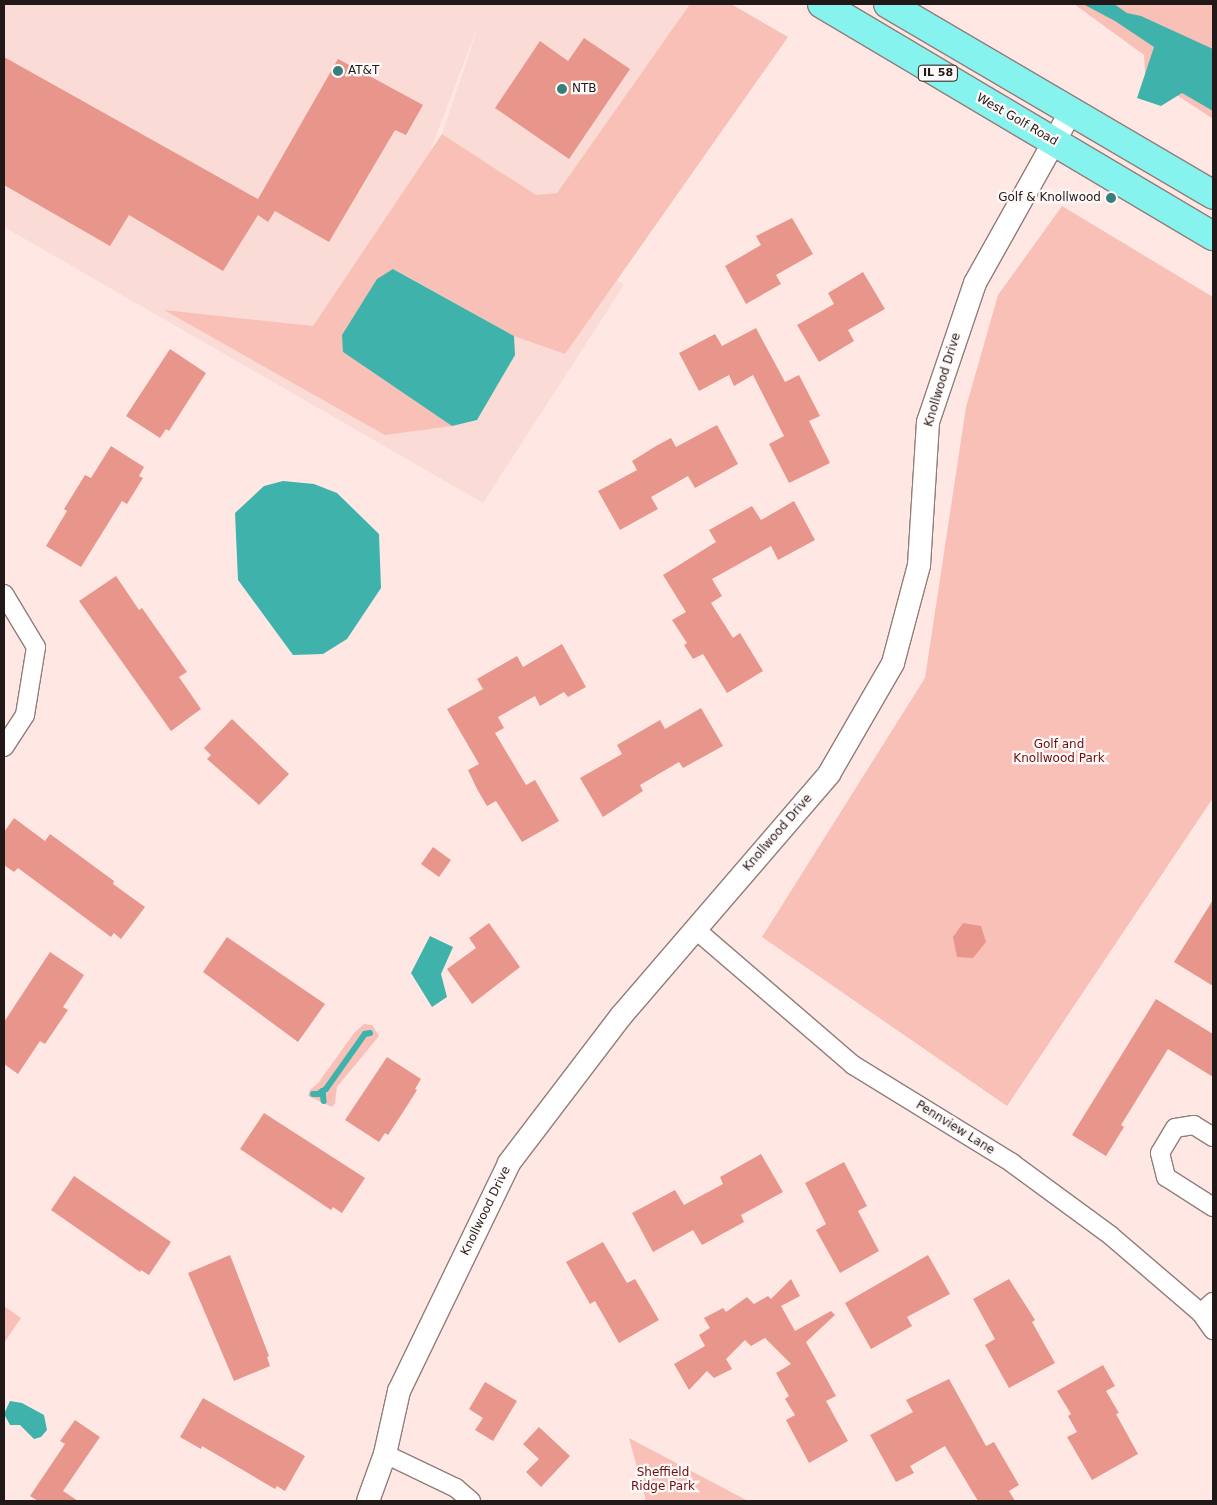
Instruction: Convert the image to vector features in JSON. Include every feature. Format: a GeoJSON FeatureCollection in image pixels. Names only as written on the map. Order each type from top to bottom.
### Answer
{"type":"FeatureCollection","features":[{"type":"Feature","properties":{"kind":"main road","name":"West Golf Road"},"geometry":{"type":"LineString","coordinates":[[822,4],[1213,236]]}},
{"type":"Feature","properties":{"kind":"main road","name":"IL 58"},"geometry":{"type":"LineString","coordinates":[[888,4],[1213,195]]}},
{"type":"Feature","properties":{"kind":"street","name":"Knollwood Drive"},"geometry":{"type":"LineString","coordinates":[[368,1501],[385,1454],[399,1391],[509,1163],[621,1016],[829,774],[893,663],[919,565],[928,422],[974,283],[1072,111]]}},
{"type":"Feature","properties":{"kind":"street"},"geometry":{"type":"LineString","coordinates":[[4,594],[36,647],[25,715],[4,746]]}},
{"type":"Feature","properties":{"kind":"street","name":"Pennview Lane"},"geometry":{"type":"LineString","coordinates":[[695,929],[853,1065],[1012,1163],[1207,1307],[1213,1330]]}},
{"type":"Feature","properties":{"kind":"street"},"geometry":{"type":"LineString","coordinates":[[1213,1136],[1194,1125],[1175,1128],[1160,1153],[1166,1177],[1213,1207]]}},
{"type":"Feature","properties":{"kind":"street"},"geometry":{"type":"LineString","coordinates":[[385,1454],[456,1488],[471,1501]]}},
{"type":"Feature","properties":{"kind":"shaded area"},"geometry":{"type":"Polygon","coordinates":[[[4,4],[690,4],[557,193],[536,195],[442,134],[480,21],[431,149],[624,285],[483,503],[4,227],[4,4]]]}},
{"type":"Feature","properties":{"kind":"green space"},"geometry":{"type":"Polygon","coordinates":[[[690,4],[731,4],[788,37],[565,354],[514,336],[394,269],[343,352],[452,426],[385,435],[164,310],[313,326],[442,134],[536,195],[557,193],[690,4]]]}},
{"type":"Feature","properties":{"kind":"green space"},"geometry":{"type":"Polygon","coordinates":[[[1074,4],[1213,4],[1213,119],[1145,74],[1144,55],[1074,4]]]}},
{"type":"Feature","properties":{"kind":"green space","name":"Golf and Knollwood Park"},"geometry":{"type":"Polygon","coordinates":[[[1062,206],[1213,297],[1213,798],[1007,1106],[762,937],[925,678],[966,407],[998,295],[1062,206]]]}},
{"type":"Feature","properties":{"kind":"green space"},"geometry":{"type":"Polygon","coordinates":[[[364,1024],[372,1025],[379,1036],[337,1087],[335,1103],[332,1107],[308,1096],[310,1090],[319,1082],[354,1033],[364,1024]]]}},
{"type":"Feature","properties":{"kind":"green space"},"geometry":{"type":"Polygon","coordinates":[[[4,1306],[21,1318],[4,1343],[4,1306]]]}},
{"type":"Feature","properties":{"kind":"green space","name":"Sheffield Ridge Park"},"geometry":{"type":"Polygon","coordinates":[[[629,1438],[748,1501],[646,1501],[629,1438]]]}},
{"type":"Feature","properties":{"kind":"water"},"geometry":{"type":"Polygon","coordinates":[[[1083,4],[1114,4],[1127,13],[1141,16],[1213,49],[1213,111],[1182,93],[1161,106],[1137,98],[1154,47],[1115,21],[1083,4]]]}},
{"type":"Feature","properties":{"kind":"water"},"geometry":{"type":"Polygon","coordinates":[[[393,269],[514,336],[515,355],[477,420],[452,426],[343,352],[342,335],[377,279],[393,269]]]}},
{"type":"Feature","properties":{"kind":"water"},"geometry":{"type":"Polygon","coordinates":[[[283,481],[314,484],[337,493],[379,534],[381,588],[347,639],[323,654],[293,655],[238,580],[235,513],[264,486],[283,481]]]}},
{"type":"Feature","properties":{"kind":"water"},"geometry":{"type":"Polygon","coordinates":[[[430,936],[453,947],[441,974],[447,997],[432,1007],[411,973],[430,936]]]}},
{"type":"Feature","properties":{"kind":"water"},"geometry":{"type":"Polygon","coordinates":[[[10,1401],[22,1403],[44,1415],[47,1430],[41,1437],[34,1439],[20,1425],[10,1425],[4,1414],[10,1401]]]}},
{"type":"Feature","properties":{"kind":"building","name":"NTB"},"geometry":{"type":"Polygon","coordinates":[[[584,38],[630,69],[569,159],[495,108],[540,41],[568,61],[584,38]]]}},
{"type":"Feature","properties":{"kind":"building"},"geometry":{"type":"Polygon","coordinates":[[[4,57],[258,199],[338,59],[423,105],[406,135],[395,130],[329,242],[275,211],[268,222],[258,215],[223,271],[129,215],[110,246],[4,185],[4,57]]]}},
{"type":"Feature","properties":{"kind":"building"},"geometry":{"type":"Polygon","coordinates":[[[792,218],[813,254],[776,275],[781,284],[746,304],[725,266],[761,245],[756,236],[792,218]]]}},
{"type":"Feature","properties":{"kind":"building"},"geometry":{"type":"Polygon","coordinates":[[[863,272],[885,309],[848,330],[854,341],[819,362],[797,325],[834,304],[828,293],[863,272]]]}},
{"type":"Feature","properties":{"kind":"building"},"geometry":{"type":"Polygon","coordinates":[[[756,328],[785,382],[799,375],[820,416],[809,421],[830,463],[789,483],[769,444],[784,436],[753,375],[734,386],[729,375],[699,391],[679,353],[715,334],[722,346],[756,328]]]}},
{"type":"Feature","properties":{"kind":"building"},"geometry":{"type":"Polygon","coordinates":[[[170,349],[206,373],[169,431],[166,429],[160,438],[126,416],[170,349]]]}},
{"type":"Feature","properties":{"kind":"building"},"geometry":{"type":"Polygon","coordinates":[[[717,425],[738,464],[695,488],[688,476],[651,497],[658,509],[620,530],[598,491],[637,470],[632,461],[656,446],[671,438],[676,447],[717,425]]]}},
{"type":"Feature","properties":{"kind":"building"},"geometry":{"type":"Polygon","coordinates":[[[111,446],[144,467],[139,476],[143,478],[127,504],[122,501],[81,567],[46,546],[67,511],[64,509],[85,475],[91,478],[111,446]]]}},
{"type":"Feature","properties":{"kind":"building"},"geometry":{"type":"Polygon","coordinates":[[[794,501],[815,540],[778,560],[771,546],[712,579],[722,596],[711,603],[733,638],[740,633],[763,671],[727,693],[703,654],[693,659],[684,645],[687,643],[672,620],[686,612],[663,575],[716,542],[709,530],[752,506],[761,520],[794,501]]]}},
{"type":"Feature","properties":{"kind":"building"},"geometry":{"type":"Polygon","coordinates":[[[116,576],[139,610],[142,608],[187,672],[179,677],[201,709],[171,731],[79,601],[116,576]]]}},
{"type":"Feature","properties":{"kind":"building"},"geometry":{"type":"Polygon","coordinates":[[[562,644],[586,687],[568,697],[564,692],[540,706],[535,696],[498,717],[504,728],[495,733],[526,785],[535,780],[559,821],[522,842],[496,801],[487,806],[477,789],[468,770],[479,764],[447,709],[483,689],[477,679],[517,656],[523,667],[562,644]]]}},
{"type":"Feature","properties":{"kind":"building"},"geometry":{"type":"Polygon","coordinates":[[[701,708],[723,746],[683,768],[679,762],[640,785],[643,791],[603,817],[580,778],[622,754],[617,745],[660,720],[665,729],[701,708]]]}},
{"type":"Feature","properties":{"kind":"building"},"geometry":{"type":"Polygon","coordinates":[[[232,719],[289,774],[259,805],[207,759],[211,755],[204,748],[232,719]]]}},
{"type":"Feature","properties":{"kind":"building"},"geometry":{"type":"Polygon","coordinates":[[[14,818],[45,841],[50,834],[114,881],[113,884],[145,907],[121,939],[114,933],[111,937],[18,868],[14,872],[4,865],[4,832],[14,818]]]}},
{"type":"Feature","properties":{"kind":"building"},"geometry":{"type":"Polygon","coordinates":[[[433,847],[451,860],[439,877],[421,864],[433,847]]]}},
{"type":"Feature","properties":{"kind":"building"},"geometry":{"type":"Polygon","coordinates":[[[1213,900],[1213,986],[1174,962],[1213,900]]]}},
{"type":"Feature","properties":{"kind":"building"},"geometry":{"type":"Polygon","coordinates":[[[489,923],[520,967],[472,1004],[447,969],[476,948],[469,938],[489,923]]]}},
{"type":"Feature","properties":{"kind":"building"},"geometry":{"type":"Polygon","coordinates":[[[963,923],[981,926],[986,942],[973,958],[957,957],[953,937],[963,923]]]}},
{"type":"Feature","properties":{"kind":"building"},"geometry":{"type":"Polygon","coordinates":[[[227,937],[325,1004],[298,1042],[203,972],[227,937]]]}},
{"type":"Feature","properties":{"kind":"building"},"geometry":{"type":"Polygon","coordinates":[[[50,952],[84,975],[63,1007],[68,1010],[45,1044],[40,1041],[18,1074],[4,1064],[4,1022],[50,952]]]}},
{"type":"Feature","properties":{"kind":"building"},"geometry":{"type":"Polygon","coordinates":[[[1156,999],[1213,1034],[1213,1077],[1168,1049],[1121,1125],[1124,1127],[1106,1156],[1072,1135],[1156,999]]]}},
{"type":"Feature","properties":{"kind":"building"},"geometry":{"type":"Polygon","coordinates":[[[387,1057],[421,1079],[415,1089],[417,1090],[388,1135],[385,1133],[379,1142],[345,1120],[387,1057]]]}},
{"type":"Feature","properties":{"kind":"building"},"geometry":{"type":"Polygon","coordinates":[[[264,1113],[365,1178],[342,1213],[333,1207],[331,1210],[240,1149],[264,1113]]]}},
{"type":"Feature","properties":{"kind":"building"},"geometry":{"type":"Polygon","coordinates":[[[761,1154],[783,1192],[741,1215],[744,1222],[702,1245],[693,1230],[653,1252],[632,1213],[675,1190],[684,1205],[723,1184],[720,1177],[761,1154]]]}},
{"type":"Feature","properties":{"kind":"building"},"geometry":{"type":"Polygon","coordinates":[[[844,1162],[867,1206],[858,1211],[879,1251],[840,1273],[816,1230],[826,1224],[805,1183],[844,1162]]]}},
{"type":"Feature","properties":{"kind":"building"},"geometry":{"type":"Polygon","coordinates":[[[74,1176],[171,1242],[149,1275],[141,1270],[140,1272],[51,1210],[74,1176]]]}},
{"type":"Feature","properties":{"kind":"building"},"geometry":{"type":"Polygon","coordinates":[[[603,1242],[627,1283],[635,1279],[659,1320],[619,1343],[595,1301],[590,1304],[566,1262],[603,1242]]]}},
{"type":"Feature","properties":{"kind":"building"},"geometry":{"type":"Polygon","coordinates":[[[230,1255],[269,1356],[267,1357],[270,1366],[234,1381],[188,1273],[230,1255]]]}},
{"type":"Feature","properties":{"kind":"building"},"geometry":{"type":"Polygon","coordinates":[[[928,1255],[950,1294],[907,1317],[912,1326],[871,1349],[845,1303],[928,1255]]]}},
{"type":"Feature","properties":{"kind":"building"},"geometry":{"type":"Polygon","coordinates":[[[791,1279],[800,1296],[781,1306],[795,1331],[831,1311],[835,1315],[806,1342],[836,1396],[826,1401],[848,1441],[809,1463],[786,1420],[795,1415],[785,1399],[789,1396],[776,1373],[791,1364],[765,1338],[751,1346],[745,1340],[726,1359],[732,1369],[714,1378],[707,1371],[689,1390],[674,1364],[705,1346],[699,1335],[710,1328],[704,1318],[723,1308],[726,1312],[747,1297],[754,1304],[768,1296],[771,1299],[791,1279]]]}},
{"type":"Feature","properties":{"kind":"building"},"geometry":{"type":"Polygon","coordinates":[[[1009,1279],[1035,1320],[1032,1322],[1055,1363],[1009,1388],[985,1345],[995,1339],[973,1299],[1009,1279]]]}},
{"type":"Feature","properties":{"kind":"building"},"geometry":{"type":"Polygon","coordinates":[[[1103,1365],[1115,1386],[1106,1391],[1119,1413],[1116,1414],[1138,1454],[1092,1480],[1067,1437],[1077,1432],[1068,1416],[1071,1414],[1057,1391],[1103,1365]]]}},
{"type":"Feature","properties":{"kind":"building"},"geometry":{"type":"Polygon","coordinates":[[[949,1379],[986,1446],[994,1442],[1019,1485],[1009,1491],[1015,1501],[978,1501],[945,1446],[910,1466],[914,1473],[896,1482],[870,1435],[913,1412],[906,1400],[949,1379]]]}},
{"type":"Feature","properties":{"kind":"building"},"geometry":{"type":"Polygon","coordinates":[[[485,1382],[517,1401],[493,1441],[475,1430],[483,1418],[469,1409],[485,1382]]]}},
{"type":"Feature","properties":{"kind":"building"},"geometry":{"type":"Polygon","coordinates":[[[203,1398],[305,1456],[285,1491],[277,1486],[275,1489],[202,1446],[201,1449],[180,1437],[203,1398]]]}},
{"type":"Feature","properties":{"kind":"building"},"geometry":{"type":"Polygon","coordinates":[[[75,1420],[100,1437],[63,1491],[78,1501],[38,1501],[30,1496],[65,1444],[60,1441],[75,1420]]]}},
{"type":"Feature","properties":{"kind":"building"},"geometry":{"type":"Polygon","coordinates":[[[539,1427],[570,1456],[541,1487],[526,1472],[539,1459],[523,1444],[539,1427]]]}},
{"type":"Feature","properties":{"kind":"waterway"},"geometry":{"type":"LineString","coordinates":[[313,1094],[318,1094],[326,1089],[365,1034],[370,1033]]}},
{"type":"Feature","properties":{"kind":"waterway"},"geometry":{"type":"LineString","coordinates":[[323,1091],[324,1101]]}},
{"type":"Feature","properties":{"kind":"place","name":"AT&T"},"geometry":{"type":"Point","coordinates":[338,71]}},
{"type":"Feature","properties":{"kind":"place","name":"NTB"},"geometry":{"type":"Point","coordinates":[562,89]}},
{"type":"Feature","properties":{"kind":"place","name":"Golf & Knollwood"},"geometry":{"type":"Point","coordinates":[1111,198]}}]}
